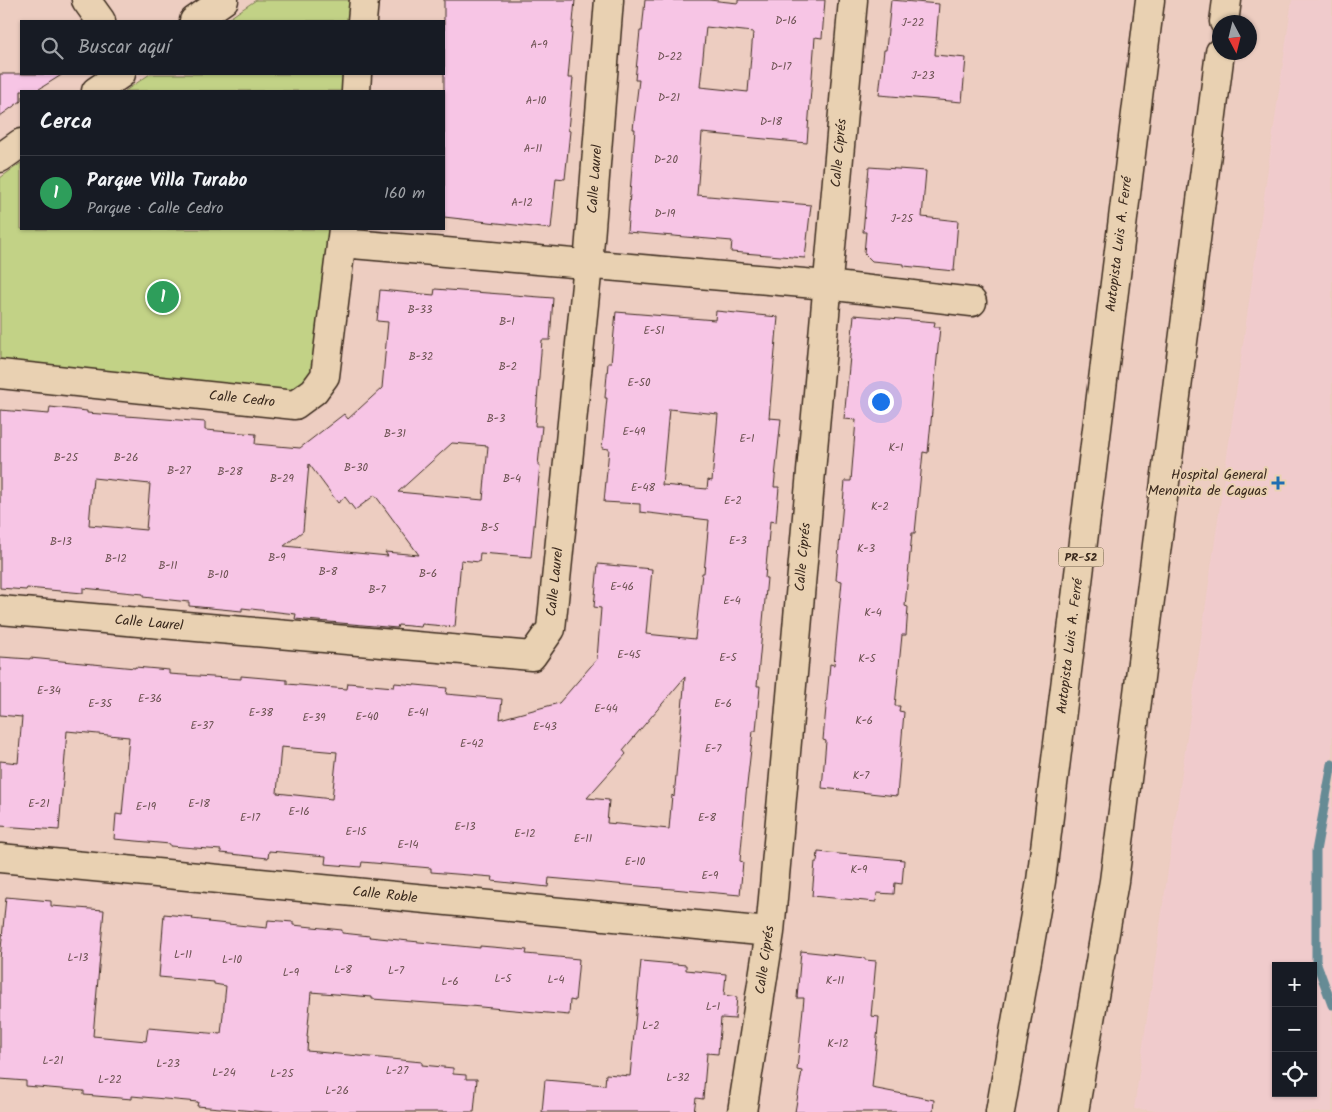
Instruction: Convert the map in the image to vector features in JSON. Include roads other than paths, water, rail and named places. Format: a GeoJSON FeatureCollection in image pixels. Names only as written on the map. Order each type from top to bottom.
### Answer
{"type":"FeatureCollection","features":[{"type":"Feature","properties":{"kind":"main road"},"geometry":{"type":"LineString","coordinates":[[86,0],[100,20]]}},
{"type":"Feature","properties":{"kind":"main road"},"geometry":{"type":"LineString","coordinates":[[195,20],[224,0]]}},
{"type":"Feature","properties":{"kind":"main road"},"geometry":{"type":"LineString","coordinates":[[362,20],[364,0]]}},
{"type":"Feature","properties":{"kind":"main road","name":"Calle Laurel"},"geometry":{"type":"LineString","coordinates":[[0,610],[532,656],[550,629],[588,265],[609,0]]}},
{"type":"Feature","properties":{"kind":"main road","name":"Calle Ciprés"},"geometry":{"type":"LineString","coordinates":[[742,1112],[770,932],[853,0]]}},
{"type":"Feature","properties":{"kind":"main road","name":"Autopista Luis A. Ferré"},"geometry":{"type":"LineString","coordinates":[[1000,1112],[1040,881],[1150,0]]}},
{"type":"Feature","properties":{"kind":"main road"},"geometry":{"type":"LineString","coordinates":[[1225,15],[1227,0]]}},
{"type":"Feature","properties":{"kind":"main road"},"geometry":{"type":"LineString","coordinates":[[1074,1112],[1114,881],[1219,60]]}},
{"type":"Feature","properties":{"kind":"main road"},"geometry":{"type":"LineString","coordinates":[[97,90],[120,75]]}},
{"type":"Feature","properties":{"kind":"main road"},"geometry":{"type":"LineString","coordinates":[[356,90],[357,75]]}},
{"type":"Feature","properties":{"kind":"main road"},"geometry":{"type":"LineString","coordinates":[[0,158],[20,145]]}},
{"type":"Feature","properties":{"kind":"main road"},"geometry":{"type":"LineString","coordinates":[[342,236],[588,265],[827,285],[972,302]]}},
{"type":"Feature","properties":{"kind":"main road","name":"Calle Cedro"},"geometry":{"type":"LineString","coordinates":[[0,374],[295,404],[314,391],[325,376],[342,236]]}},
{"type":"Feature","properties":{"kind":"main road","name":"Calle Roble"},"geometry":{"type":"LineString","coordinates":[[0,858],[770,932]]}},
{"type":"Feature","properties":{"kind":"waterway"},"geometry":{"type":"LineString","coordinates":[[1332,764],[1316,851],[1316,961],[1332,1005]]}},
{"type":"Feature","properties":{"kind":"place","name":"Parque Villa Turabo"},"geometry":{"type":"Point","coordinates":[163,297]}},
{"type":"Feature","properties":{"kind":"place","name":"Hospital General Menonita de Caguas"},"geometry":{"type":"Point","coordinates":[1278,483]}}]}
